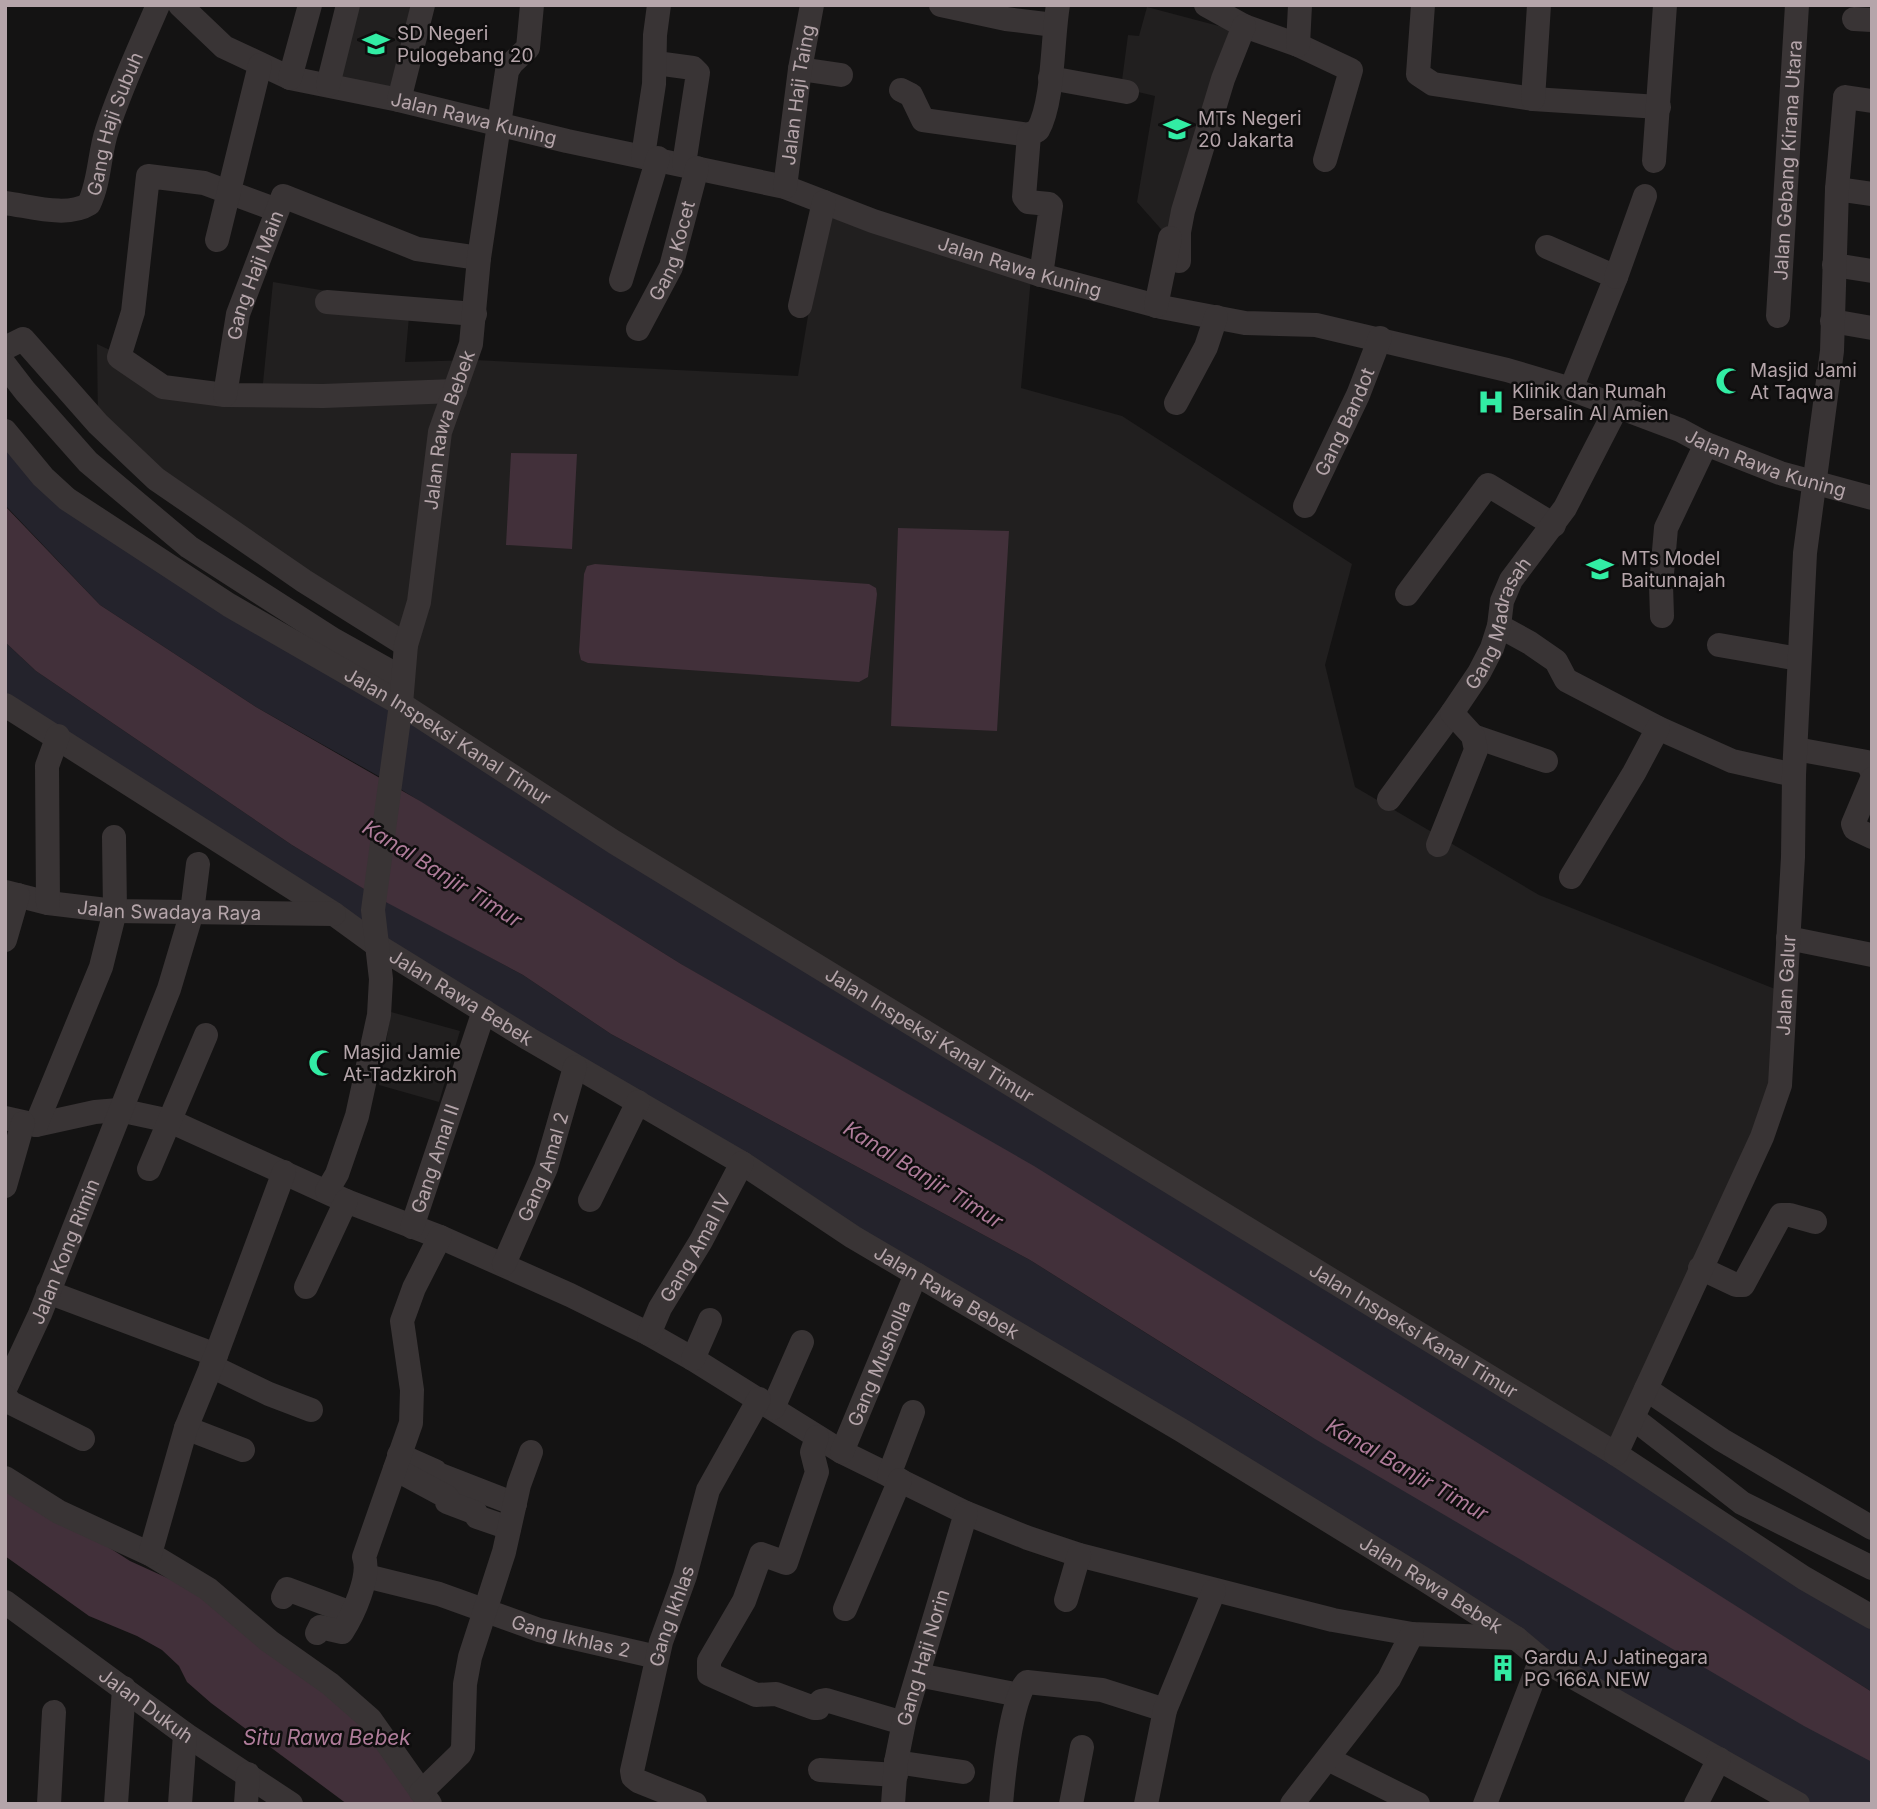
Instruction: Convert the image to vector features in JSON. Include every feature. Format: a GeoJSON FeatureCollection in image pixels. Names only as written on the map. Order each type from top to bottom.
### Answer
{"type":"FeatureCollection","features":[{"type":"Feature","properties":{"kind":"street","name":"Gang Haji Subuh"},"geometry":{"type":"LineString","coordinates":[[5,202],[65,210],[78,209],[89,204],[115,106],[158,5]]}},
{"type":"Feature","properties":{"kind":"street","name":"Jalan Rawa Kuning"},"geometry":{"type":"LineString","coordinates":[[180,5],[225,47],[290,78],[785,187],[873,221],[1041,275],[1156,306],[1245,323],[1316,325],[1507,369],[1571,389],[1681,430],[1706,444],[1814,484],[1872,498]]}},
{"type":"Feature","properties":{"kind":"street"},"geometry":{"type":"LineString","coordinates":[[290,78],[310,5]]}},
{"type":"Feature","properties":{"kind":"street"},"geometry":{"type":"LineString","coordinates":[[328,85],[348,5]]}},
{"type":"Feature","properties":{"kind":"street"},"geometry":{"type":"LineString","coordinates":[[399,100],[423,5]]}},
{"type":"Feature","properties":{"kind":"street","name":"Jalan Rawa Bebek"},"geometry":{"type":"LineString","coordinates":[[337,1196],[337,1174],[351,1136],[379,1015],[381,979],[373,910],[401,704],[406,645],[419,602],[440,432],[471,344],[479,258],[508,71],[512,63],[528,48],[532,5]]}},
{"type":"Feature","properties":{"kind":"street"},"geometry":{"type":"LineString","coordinates":[[621,280],[650,157],[656,63],[655,35],[659,5]]}},
{"type":"Feature","properties":{"kind":"street","name":"Jalan Haji Taing"},"geometry":{"type":"LineString","coordinates":[[785,187],[800,69],[812,5]]}},
{"type":"Feature","properties":{"kind":"street"},"geometry":{"type":"LineString","coordinates":[[901,90],[912,95],[925,120],[1030,135],[1040,128],[1050,78],[1056,15],[1006,19],[941,5]]}},
{"type":"Feature","properties":{"kind":"street"},"geometry":{"type":"LineString","coordinates":[[1206,5],[1244,26],[1298,45],[1351,70],[1325,160]]}},
{"type":"Feature","properties":{"kind":"street"},"geometry":{"type":"LineString","coordinates":[[1298,45],[1300,5]]}},
{"type":"Feature","properties":{"kind":"street"},"geometry":{"type":"LineString","coordinates":[[1423,5],[1418,75],[1433,84],[1533,99],[1659,107]]}},
{"type":"Feature","properties":{"kind":"street"},"geometry":{"type":"LineString","coordinates":[[1533,99],[1539,5]]}},
{"type":"Feature","properties":{"kind":"street"},"geometry":{"type":"LineString","coordinates":[[1654,161],[1665,5]]}},
{"type":"Feature","properties":{"kind":"street","name":"Jalan Gebang Kirana Utara"},"geometry":{"type":"LineString","coordinates":[[1778,316],[1797,5]]}},
{"type":"Feature","properties":{"kind":"street"},"geometry":{"type":"LineString","coordinates":[[1179,261],[1178,232],[1186,198],[1223,79],[1244,26]]}},
{"type":"Feature","properties":{"kind":"street","name":"Gang Kocet"},"geometry":{"type":"LineString","coordinates":[[638,329],[671,267],[690,166],[698,73],[694,68],[656,63]]}},
{"type":"Feature","properties":{"kind":"street"},"geometry":{"type":"LineString","coordinates":[[217,240],[260,65]]}},
{"type":"Feature","properties":{"kind":"street"},"geometry":{"type":"LineString","coordinates":[[800,69],[841,75]]}},
{"type":"Feature","properties":{"kind":"street"},"geometry":{"type":"LineString","coordinates":[[1050,78],[1127,92]]}},
{"type":"Feature","properties":{"kind":"street","name":"Jalan Galur"},"geometry":{"type":"LineString","coordinates":[[1616,1454],[1773,1109],[1780,1085],[1793,857],[1794,775],[1805,553],[1826,405],[1844,97],[1872,102]]}},
{"type":"Feature","properties":{"kind":"street"},"geometry":{"type":"LineString","coordinates":[[1030,135],[1025,200],[1051,206],[1041,275]]}},
{"type":"Feature","properties":{"kind":"street"},"geometry":{"type":"LineString","coordinates":[[277,210],[204,183],[148,176],[133,312],[119,357],[156,384],[225,395],[323,396],[455,391]]}},
{"type":"Feature","properties":{"kind":"street"},"geometry":{"type":"LineString","coordinates":[[1837,189],[1872,194]]}},
{"type":"Feature","properties":{"kind":"street","name":"Gang Haji Main"},"geometry":{"type":"LineString","coordinates":[[225,395],[237,314],[281,198],[286,196],[417,249],[479,258]]}},
{"type":"Feature","properties":{"kind":"street"},"geometry":{"type":"LineString","coordinates":[[1571,389],[1645,196]]}},
{"type":"Feature","properties":{"kind":"street"},"geometry":{"type":"LineString","coordinates":[[800,306],[824,202]]}},
{"type":"Feature","properties":{"kind":"street"},"geometry":{"type":"LineString","coordinates":[[1156,306],[1174,218]]}},
{"type":"Feature","properties":{"kind":"street"},"geometry":{"type":"LineString","coordinates":[[1547,247],[1616,276]]}},
{"type":"Feature","properties":{"kind":"street"},"geometry":{"type":"LineString","coordinates":[[1834,265],[1872,271]]}},
{"type":"Feature","properties":{"kind":"street"},"geometry":{"type":"LineString","coordinates":[[327,302],[475,314]]}},
{"type":"Feature","properties":{"kind":"street"},"geometry":{"type":"LineString","coordinates":[[1176,403],[1206,347],[1216,317]]}},
{"type":"Feature","properties":{"kind":"street"},"geometry":{"type":"LineString","coordinates":[[1832,321],[1872,328]]}},
{"type":"Feature","properties":{"kind":"street","name":"Gang Bandot"},"geometry":{"type":"LineString","coordinates":[[1304,506],[1358,395],[1380,338]]}},
{"type":"Feature","properties":{"kind":"street"},"geometry":{"type":"LineString","coordinates":[[5,348],[23,339],[98,424],[156,479],[304,581],[406,645]]}},
{"type":"Feature","properties":{"kind":"street"},"geometry":{"type":"LineString","coordinates":[[5,365],[88,462],[189,547],[334,640],[402,678]]}},
{"type":"Feature","properties":{"kind":"street","name":"Gang Madrasah"},"geometry":{"type":"LineString","coordinates":[[1389,799],[1479,673],[1496,638],[1502,601],[1511,580],[1554,525],[1579,484],[1617,407]]}},
{"type":"Feature","properties":{"kind":"street","name":"Jalan Inspeksi Kanal Timur"},"geometry":{"type":"LineString","coordinates":[[5,431],[43,477],[67,499],[229,606],[401,704],[614,842],[1616,1454],[1804,1578],[1872,1617]]}},
{"type":"Feature","properties":{"kind":"street"},"geometry":{"type":"LineString","coordinates":[[1662,616],[1661,585],[1666,528],[1706,444]]}},
{"type":"Feature","properties":{"kind":"street"},"geometry":{"type":"LineString","coordinates":[[1407,594],[1488,485],[1554,525]]}},
{"type":"Feature","properties":{"kind":"street"},"geometry":{"type":"LineString","coordinates":[[1499,626],[1530,643],[1556,662],[1566,680],[1658,728],[1716,756],[1794,775]]}},
{"type":"Feature","properties":{"kind":"street"},"geometry":{"type":"LineString","coordinates":[[1719,645],[1799,659]]}},
{"type":"Feature","properties":{"kind":"street","name":"Jalan Rawa Bebek"},"geometry":{"type":"LineString","coordinates":[[5,705],[58,736],[334,914],[378,946],[575,1067],[742,1164],[853,1237],[1181,1430],[1516,1638],[1541,1659],[1798,1804]]}},
{"type":"Feature","properties":{"kind":"street"},"geometry":{"type":"LineString","coordinates":[[1452,713],[1474,736],[1546,761]]}},
{"type":"Feature","properties":{"kind":"street"},"geometry":{"type":"LineString","coordinates":[[1571,877],[1658,728]]}},
{"type":"Feature","properties":{"kind":"street"},"geometry":{"type":"LineString","coordinates":[[48,903],[47,766],[58,736]]}},
{"type":"Feature","properties":{"kind":"street"},"geometry":{"type":"LineString","coordinates":[[1438,845],[1476,750],[1474,736]]}},
{"type":"Feature","properties":{"kind":"street"},"geometry":{"type":"LineString","coordinates":[[1796,749],[1867,761],[1872,772]]}},
{"type":"Feature","properties":{"kind":"street"},"geometry":{"type":"LineString","coordinates":[[1872,779],[1853,824],[1855,830],[1872,837]]}},
{"type":"Feature","properties":{"kind":"street"},"geometry":{"type":"LineString","coordinates":[[5,1186],[21,1122],[93,990],[101,967],[115,911],[114,837]]}},
{"type":"Feature","properties":{"kind":"street","name":"Jalan Kong Rimin"},"geometry":{"type":"LineString","coordinates":[[5,1389],[48,1292],[169,989],[192,912],[198,864]]}},
{"type":"Feature","properties":{"kind":"street"},"geometry":{"type":"LineString","coordinates":[[5,940],[12,894]]}},
{"type":"Feature","properties":{"kind":"street","name":"Jalan Swadaya Raya"},"geometry":{"type":"LineString","coordinates":[[12,894],[48,903],[115,911],[334,914]]}},
{"type":"Feature","properties":{"kind":"street"},"geometry":{"type":"LineString","coordinates":[[1788,938],[1872,955]]}},
{"type":"Feature","properties":{"kind":"street","name":"Gang Amal II"},"geometry":{"type":"LineString","coordinates":[[412,1227],[484,1011]]}},
{"type":"Feature","properties":{"kind":"street"},"geometry":{"type":"LineString","coordinates":[[149,1169],[206,1035]]}},
{"type":"Feature","properties":{"kind":"street","name":"Gang Amal 2"},"geometry":{"type":"LineString","coordinates":[[504,1264],[546,1168],[575,1067]]}},
{"type":"Feature","properties":{"kind":"street"},"geometry":{"type":"LineString","coordinates":[[590,1200],[638,1102]]}},
{"type":"Feature","properties":{"kind":"street","name":"Jalan Rawa Bebek"},"geometry":{"type":"LineString","coordinates":[[21,1122],[120,1110],[170,1121],[337,1196],[504,1264],[649,1334],[842,1452],[966,1513],[1028,1538],[1079,1555],[1333,1620],[1412,1634],[1516,1638]]}},
{"type":"Feature","properties":{"kind":"street","name":"Gang Amal IV"},"geometry":{"type":"LineString","coordinates":[[649,1334],[660,1308],[701,1241],[742,1164]]}},
{"type":"Feature","properties":{"kind":"street"},"geometry":{"type":"LineString","coordinates":[[150,1554],[186,1428],[284,1172]]}},
{"type":"Feature","properties":{"kind":"street"},"geometry":{"type":"LineString","coordinates":[[306,1287],[337,1196]]}},
{"type":"Feature","properties":{"kind":"street"},"geometry":{"type":"LineString","coordinates":[[1700,1268],[1740,1286],[1745,1282],[1781,1216],[1790,1215],[1815,1222]]}},
{"type":"Feature","properties":{"kind":"street"},"geometry":{"type":"LineString","coordinates":[[317,1633],[320,1627],[324,1626],[342,1632],[366,1576],[364,1557],[411,1423],[413,1406],[402,1321],[414,1287],[440,1237]]}},
{"type":"Feature","properties":{"kind":"street","name":"Gang Musholla"},"geometry":{"type":"LineString","coordinates":[[842,1452],[916,1274]]}},
{"type":"Feature","properties":{"kind":"street"},"geometry":{"type":"LineString","coordinates":[[48,1292],[213,1361],[269,1394],[311,1410]]}},
{"type":"Feature","properties":{"kind":"street"},"geometry":{"type":"LineString","coordinates":[[693,1359],[710,1320]]}},
{"type":"Feature","properties":{"kind":"street","name":"Gang Ikhlas"},"geometry":{"type":"LineString","coordinates":[[695,1804],[633,1777],[632,1770],[657,1657],[685,1576],[708,1490],[766,1404],[802,1342]]}},
{"type":"Feature","properties":{"kind":"street"},"geometry":{"type":"LineString","coordinates":[[1646,1389],[1722,1440],[1872,1528]]}},
{"type":"Feature","properties":{"kind":"street"},"geometry":{"type":"LineString","coordinates":[[5,1396],[11,1403],[83,1439]]}},
{"type":"Feature","properties":{"kind":"street"},"geometry":{"type":"LineString","coordinates":[[845,1609],[894,1477],[914,1412]]}},
{"type":"Feature","properties":{"kind":"street"},"geometry":{"type":"LineString","coordinates":[[1633,1418],[1742,1503],[1866,1565]]}},
{"type":"Feature","properties":{"kind":"street"},"geometry":{"type":"LineString","coordinates":[[186,1428],[243,1450]]}},
{"type":"Feature","properties":{"kind":"street"},"geometry":{"type":"LineString","coordinates":[[817,1437],[812,1452],[817,1472],[786,1563],[761,1554],[744,1601],[709,1661],[709,1674],[756,1695],[776,1694],[814,1708],[818,1708],[821,1701],[826,1700],[903,1723]]}},
{"type":"Feature","properties":{"kind":"street"},"geometry":{"type":"LineString","coordinates":[[5,1478],[59,1512],[150,1554],[208,1589],[269,1641],[352,1701],[370,1718],[426,1798],[463,1748],[465,1684],[470,1657],[531,1452]]}},
{"type":"Feature","properties":{"kind":"street"},"geometry":{"type":"LineString","coordinates":[[397,1462],[435,1471],[515,1504]]}},
{"type":"Feature","properties":{"kind":"street"},"geometry":{"type":"LineString","coordinates":[[397,1462],[447,1497],[447,1502],[476,1513],[477,1517],[509,1528]]}},
{"type":"Feature","properties":{"kind":"street"},"geometry":{"type":"LineString","coordinates":[[1802,1532],[1823,1499]]}},
{"type":"Feature","properties":{"kind":"street","name":"Gang Haji Norin"},"geometry":{"type":"LineString","coordinates":[[893,1804],[903,1723],[966,1513]]}},
{"type":"Feature","properties":{"kind":"street"},"geometry":{"type":"LineString","coordinates":[[1066,1600],[1079,1555]]}},
{"type":"Feature","properties":{"kind":"street","name":"Gang Ikhlas 2"},"geometry":{"type":"LineString","coordinates":[[366,1576],[439,1594],[539,1630],[657,1657]]}},
{"type":"Feature","properties":{"kind":"street"},"geometry":{"type":"LineString","coordinates":[[283,1597],[287,1590],[351,1613]]}},
{"type":"Feature","properties":{"kind":"street"},"geometry":{"type":"LineString","coordinates":[[1146,1804],[1164,1710],[1214,1591]]}},
{"type":"Feature","properties":{"kind":"street","name":"Jalan Dukuh"},"geometry":{"type":"LineString","coordinates":[[5,1602],[185,1734],[291,1804]]}},
{"type":"Feature","properties":{"kind":"street"},"geometry":{"type":"LineString","coordinates":[[1292,1804],[1389,1679],[1412,1634]]}},
{"type":"Feature","properties":{"kind":"street"},"geometry":{"type":"LineString","coordinates":[[1485,1804],[1541,1659]]}},
{"type":"Feature","properties":{"kind":"street"},"geometry":{"type":"LineString","coordinates":[[918,1675],[1019,1695]]}},
{"type":"Feature","properties":{"kind":"street"},"geometry":{"type":"LineString","coordinates":[[1001,1804],[1003,1775],[1019,1695],[1027,1682],[1102,1690],[1164,1710]]}},
{"type":"Feature","properties":{"kind":"street"},"geometry":{"type":"LineString","coordinates":[[116,1804],[124,1688]]}},
{"type":"Feature","properties":{"kind":"street"},"geometry":{"type":"LineString","coordinates":[[49,1804],[54,1712]]}},
{"type":"Feature","properties":{"kind":"street"},"geometry":{"type":"LineString","coordinates":[[180,1804],[185,1734]]}},
{"type":"Feature","properties":{"kind":"street"},"geometry":{"type":"LineString","coordinates":[[1071,1804],[1082,1747]]}},
{"type":"Feature","properties":{"kind":"street"},"geometry":{"type":"LineString","coordinates":[[1328,1759],[1418,1804]]}},
{"type":"Feature","properties":{"kind":"street"},"geometry":{"type":"LineString","coordinates":[[1696,1804],[1719,1759]]}},
{"type":"Feature","properties":{"kind":"street"},"geometry":{"type":"LineString","coordinates":[[820,1770],[896,1768],[963,1772]]}},
{"type":"Feature","properties":{"kind":"street"},"geometry":{"type":"LineString","coordinates":[[246,1804],[248,1774]]}},
{"type":"Feature","properties":{"kind":"shaded area","name":"SD Negeri Pulogebang 20"},"geometry":{"type":"Polygon","coordinates":[[[350,5],[419,5],[398,93],[333,82],[350,5]]]}},
{"type":"Feature","properties":{"kind":"shaded area","name":"MTs Negeri 20 Jakarta"},"geometry":{"type":"Polygon","coordinates":[[[1147,7],[1234,30],[1168,237],[1137,202],[1155,96],[1121,88],[1128,35],[1139,36],[1147,7]]]}},
{"type":"Feature","properties":{"kind":"shaded area"},"geometry":{"type":"Polygon","coordinates":[[[827,202],[1031,277],[1021,388],[1122,416],[1352,564],[1325,665],[1355,787],[1539,895],[1775,989],[1776,1065],[1738,1170],[1608,1443],[401,704],[406,645],[98,424],[97,344],[183,384],[262,393],[273,282],[410,305],[405,362],[474,360],[798,376],[827,202]]]}},
{"type":"Feature","properties":{"kind":"shaded area"},"geometry":{"type":"Polygon","coordinates":[[[5,428],[47,480],[1872,1617],[1872,1692],[1173,1253],[946,1116],[684,966],[389,782],[256,707],[100,605],[5,505],[5,428]]]}},
{"type":"Feature","properties":{"kind":"shaded area"},"geometry":{"type":"Polygon","coordinates":[[[5,642],[36,671],[292,845],[366,890],[523,975],[611,1034],[1030,1260],[1302,1431],[1872,1760],[1872,1804],[1798,1804],[5,705],[5,642]]]}},
{"type":"Feature","properties":{"kind":"shaded area"},"geometry":{"type":"Polygon","coordinates":[[[391,1012],[460,1031],[439,1102],[379,1085],[391,1012]]]}},
{"type":"Feature","properties":{"kind":"water"},"geometry":{"type":"Polygon","coordinates":[[[511,453],[577,454],[572,549],[506,545],[511,453]]]}},
{"type":"Feature","properties":{"kind":"water","name":"Kanal Banjir Timur"},"geometry":{"type":"Polygon","coordinates":[[[5,506],[100,605],[256,707],[420,801],[681,964],[1034,1166],[1872,1692],[1872,1762],[1804,1726],[1315,1439],[1030,1260],[611,1034],[523,975],[382,900],[292,845],[36,671],[5,642],[5,506]]]}},
{"type":"Feature","properties":{"kind":"water"},"geometry":{"type":"Polygon","coordinates":[[[898,528],[1009,531],[997,731],[891,726],[898,528]]]}},
{"type":"Feature","properties":{"kind":"water"},"geometry":{"type":"Polygon","coordinates":[[[595,564],[869,584],[876,588],[877,594],[868,677],[859,682],[588,663],[581,660],[579,652],[584,574],[587,566],[595,564]]]}},
{"type":"Feature","properties":{"kind":"water","name":"Situ Rawa Bebek"},"geometry":{"type":"Polygon","coordinates":[[[5,1481],[130,1561],[220,1602],[359,1710],[424,1804],[347,1804],[211,1703],[187,1682],[179,1666],[162,1650],[137,1636],[89,1616],[5,1556],[5,1481]]]}},
{"type":"Feature","properties":{"kind":"place","name":"SD Negeri Pulogebang 20"},"geometry":{"type":"Point","coordinates":[376,44]}},
{"type":"Feature","properties":{"kind":"place","name":"MTs Negeri 20 Jakarta"},"geometry":{"type":"Point","coordinates":[1177,129]}},
{"type":"Feature","properties":{"kind":"place","name":"Masjid Jami At Taqwa"},"geometry":{"type":"Point","coordinates":[1729,381]}},
{"type":"Feature","properties":{"kind":"place","name":"Klinik dan Rumah Bersalin Al Amien"},"geometry":{"type":"Point","coordinates":[1491,402]}},
{"type":"Feature","properties":{"kind":"place","name":"MTs Model Baitunnajah"},"geometry":{"type":"Point","coordinates":[1600,569]}},
{"type":"Feature","properties":{"kind":"place","name":"Masjid Jamie At-Tadzkiroh"},"geometry":{"type":"Point","coordinates":[322,1063]}},
{"type":"Feature","properties":{"kind":"place","name":"Gardu AJ Jatinegara PG 166A NEW"},"geometry":{"type":"Point","coordinates":[1503,1668]}}]}
